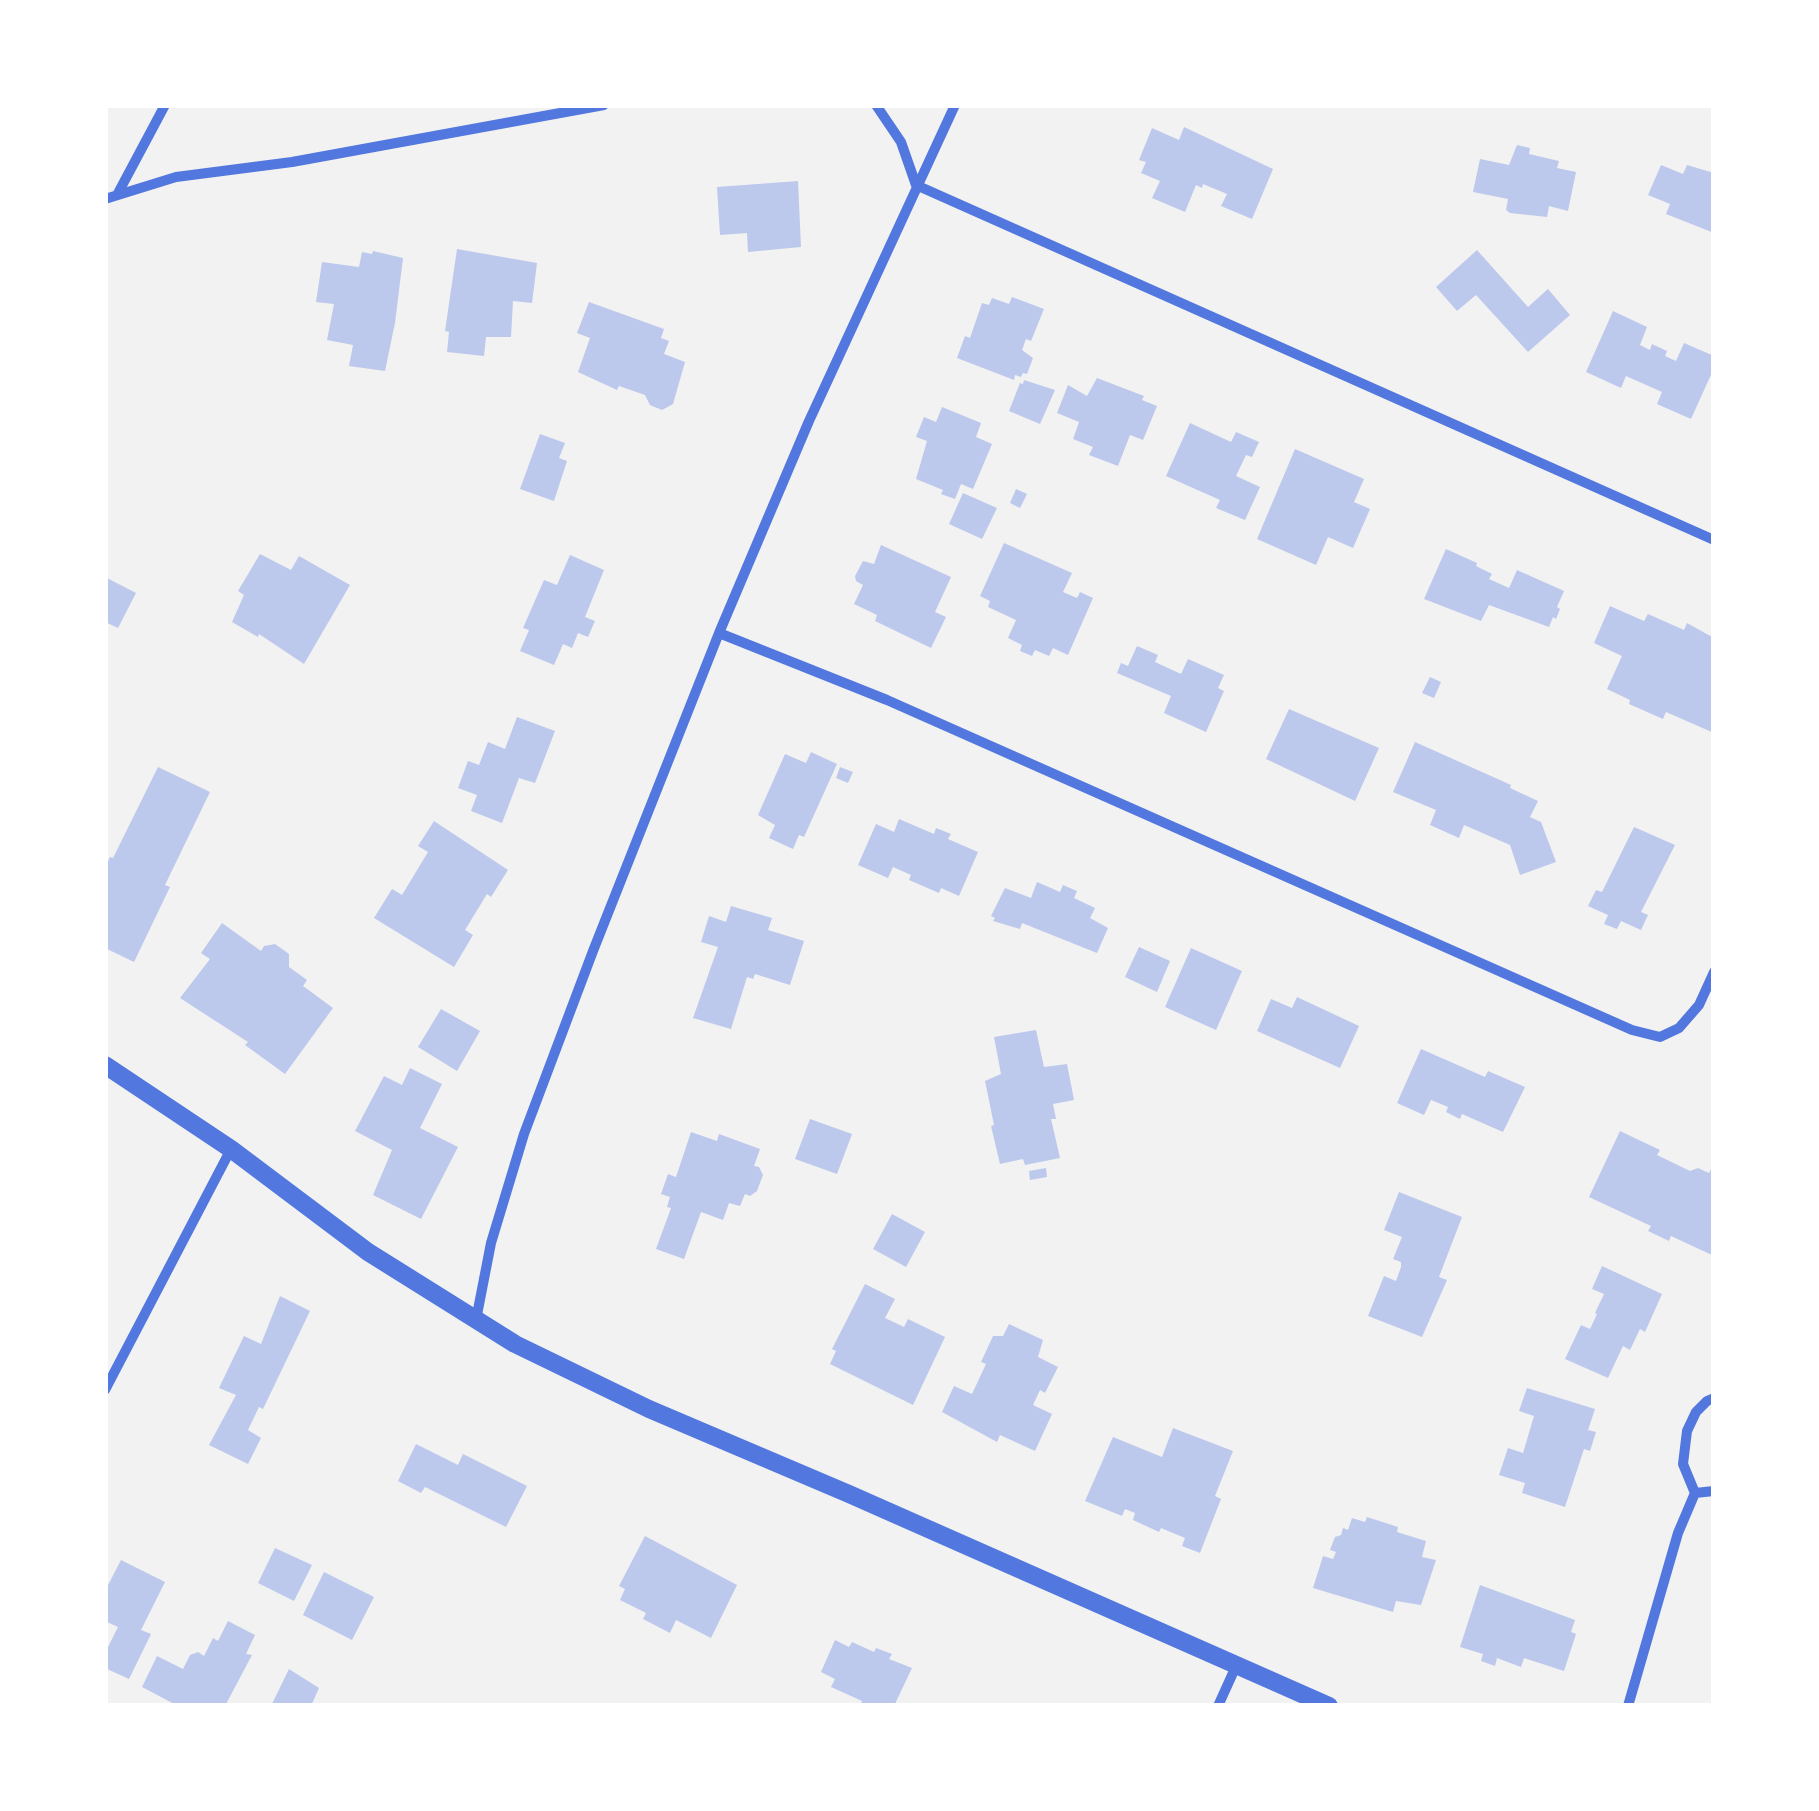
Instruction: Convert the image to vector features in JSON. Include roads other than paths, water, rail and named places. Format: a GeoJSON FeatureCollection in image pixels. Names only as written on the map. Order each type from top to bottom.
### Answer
{"type":"FeatureCollection","features":[{"type":"Feature","properties":{"kind":"street"},"geometry":{"type":"LineString","coordinates":[[118,195],[165,105]]}},
{"type":"Feature","properties":{"kind":"street"},"geometry":{"type":"LineString","coordinates":[[105,200],[176,177],[292,162],[604,105]]}},
{"type":"Feature","properties":{"kind":"street"},"geometry":{"type":"LineString","coordinates":[[876,105],[901,142],[916,185],[1714,540]]}},
{"type":"Feature","properties":{"kind":"street"},"geometry":{"type":"LineString","coordinates":[[476,1321],[491,1243],[524,1134],[593,951],[808,421],[955,105]]}},
{"type":"Feature","properties":{"kind":"street"},"geometry":{"type":"LineString","coordinates":[[719,634],[904,708],[1632,1030],[1660,1037],[1679,1028],[1698,1005],[1714,972]]}},
{"type":"Feature","properties":{"kind":"street"},"geometry":{"type":"LineString","coordinates":[[105,1065],[232,1149],[368,1252],[514,1344],[648,1409],[1328,1706]]}},
{"type":"Feature","properties":{"kind":"street"},"geometry":{"type":"LineString","coordinates":[[105,1390],[232,1149]]}},
{"type":"Feature","properties":{"kind":"street"},"geometry":{"type":"LineString","coordinates":[[1628,1706],[1678,1532],[1695,1493],[1684,1464],[1687,1432],[1696,1412],[1714,1398]]}},
{"type":"Feature","properties":{"kind":"street"},"geometry":{"type":"LineString","coordinates":[[1695,1493],[1714,1491]]}},
{"type":"Feature","properties":{"kind":"street"},"geometry":{"type":"LineString","coordinates":[[1218,1706],[1237,1664]]}}]}
